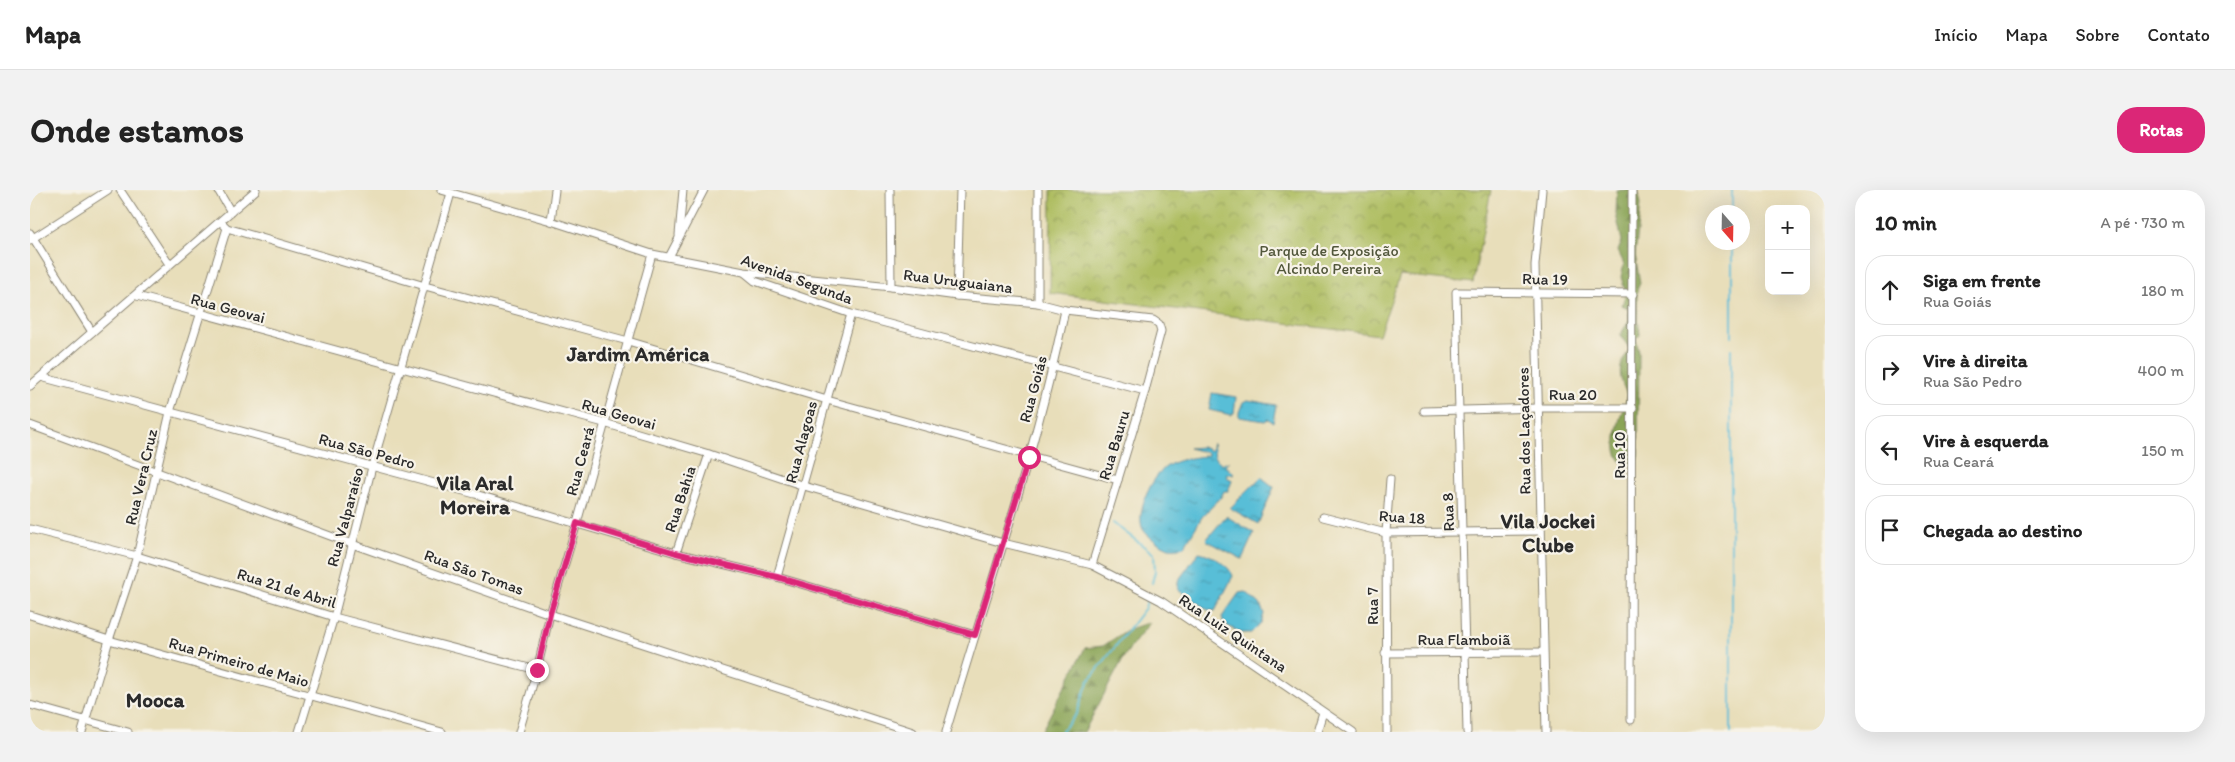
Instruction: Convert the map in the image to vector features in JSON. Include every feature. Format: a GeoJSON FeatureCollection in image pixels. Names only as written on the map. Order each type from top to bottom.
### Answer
{"type":"FeatureCollection","features":[{"type":"Feature","properties":{"kind":"street"},"geometry":{"type":"LineString","coordinates":[[92,332],[31,237],[108,190]]}},
{"type":"Feature","properties":{"kind":"street"},"geometry":{"type":"LineString","coordinates":[[120,190],[169,264]]}},
{"type":"Feature","properties":{"kind":"street"},"geometry":{"type":"LineString","coordinates":[[218,190],[231,212]]}},
{"type":"Feature","properties":{"kind":"street"},"geometry":{"type":"LineString","coordinates":[[30,386],[137,296],[169,264],[221,222],[256,190]]}},
{"type":"Feature","properties":{"kind":"street","name":"Avenida Segunda"},"geometry":{"type":"LineString","coordinates":[[441,190],[551,221],[652,254],[744,272],[755,281],[851,314],[1145,391]]}},
{"type":"Feature","properties":{"kind":"street"},"geometry":{"type":"LineString","coordinates":[[551,221],[555,190]]}},
{"type":"Feature","properties":{"kind":"street"},"geometry":{"type":"LineString","coordinates":[[679,237],[683,190]]}},
{"type":"Feature","properties":{"kind":"street"},"geometry":{"type":"LineString","coordinates":[[669,257],[704,190]]}},
{"type":"Feature","properties":{"kind":"street"},"geometry":{"type":"LineString","coordinates":[[890,190],[891,287]]}},
{"type":"Feature","properties":{"kind":"street"},"geometry":{"type":"LineString","coordinates":[[957,296],[960,190]]}},
{"type":"Feature","properties":{"kind":"street"},"geometry":{"type":"LineString","coordinates":[[1038,190],[1038,303]]}},
{"type":"Feature","properties":{"kind":"street","name":"Rua dos Laçadores"},"geometry":{"type":"LineString","coordinates":[[1542,190],[1535,264],[1546,732]]}},
{"type":"Feature","properties":{"kind":"street","name":"Rua 10"},"geometry":{"type":"LineString","coordinates":[[1631,720],[1632,190]]}},
{"type":"Feature","properties":{"kind":"street","name":"Rua Valparaíso"},"geometry":{"type":"LineString","coordinates":[[300,732],[309,696],[334,617],[372,467],[451,193]]}},
{"type":"Feature","properties":{"kind":"street"},"geometry":{"type":"LineString","coordinates":[[221,222],[227,228],[425,286],[628,341],[1029,457],[1118,480]]}},
{"type":"Feature","properties":{"kind":"street","name":"Rua Vera Cruz"},"geometry":{"type":"LineString","coordinates":[[82,732],[109,640],[137,556],[170,412],[227,228]]}},
{"type":"Feature","properties":{"kind":"street","name":"Rua Ceará"},"geometry":{"type":"LineString","coordinates":[[519,732],[537,670],[550,614],[652,254]]}},
{"type":"Feature","properties":{"kind":"street","name":"Rua Uruguaiana"},"geometry":{"type":"LineString","coordinates":[[744,272],[891,287],[957,296],[1038,303],[1065,310],[1153,320],[1159,324],[1161,331]]}},
{"type":"Feature","properties":{"kind":"street","name":"Rua 19"},"geometry":{"type":"LineString","coordinates":[[1456,292],[1633,294]]}},
{"type":"Feature","properties":{"kind":"street","name":"Rua 8"},"geometry":{"type":"LineString","coordinates":[[1456,292],[1467,732]]}},
{"type":"Feature","properties":{"kind":"street","name":"Rua Geovai"},"geometry":{"type":"LineString","coordinates":[[137,296],[604,423],[709,454],[804,486],[1003,543],[1092,565]]}},
{"type":"Feature","properties":{"kind":"street","name":"Rua Goiás"},"geometry":{"type":"LineString","coordinates":[[946,732],[1029,457],[1054,366],[1065,310]]}},
{"type":"Feature","properties":{"kind":"street","name":"Rua Alagoas"},"geometry":{"type":"LineString","coordinates":[[777,577],[851,314]]}},
{"type":"Feature","properties":{"kind":"street","name":"Rua Bauru"},"geometry":{"type":"LineString","coordinates":[[1092,565],[1145,391],[1161,331]]}},
{"type":"Feature","properties":{"kind":"street","name":"Rua São Pedro"},"geometry":{"type":"LineString","coordinates":[[41,377],[577,523],[676,553],[777,577],[975,635]]}},
{"type":"Feature","properties":{"kind":"street","name":"Rua 20"},"geometry":{"type":"LineString","coordinates":[[1424,411],[1633,408]]}},
{"type":"Feature","properties":{"kind":"street","name":"Rua São Tomas"},"geometry":{"type":"LineString","coordinates":[[30,425],[352,544],[550,614],[913,732]]}},
{"type":"Feature","properties":{"kind":"street","name":"Rua Bahia"},"geometry":{"type":"LineString","coordinates":[[676,553],[709,454]]}},
{"type":"Feature","properties":{"kind":"street","name":"Rua 7"},"geometry":{"type":"LineString","coordinates":[[1387,732],[1385,653],[1386,533],[1390,479]]}},
{"type":"Feature","properties":{"kind":"street","name":"Rua 18"},"geometry":{"type":"LineString","coordinates":[[1323,517],[1386,533],[1540,531]]}},
{"type":"Feature","properties":{"kind":"street","name":"Rua 21 de Abril"},"geometry":{"type":"LineString","coordinates":[[30,530],[137,556],[334,617],[537,670]]}},
{"type":"Feature","properties":{"kind":"street","name":"Rua Luiz Quintana"},"geometry":{"type":"LineString","coordinates":[[1092,565],[1161,600],[1353,732]]}},
{"type":"Feature","properties":{"kind":"street","name":"Rua Primeiro de Maio"},"geometry":{"type":"LineString","coordinates":[[30,615],[109,640],[442,732]]}},
{"type":"Feature","properties":{"kind":"street","name":"Rua Flamboiã"},"geometry":{"type":"LineString","coordinates":[[1385,653],[1543,652]]}},
{"type":"Feature","properties":{"kind":"street"},"geometry":{"type":"LineString","coordinates":[[30,705],[128,732]]}},
{"type":"Feature","properties":{"kind":"street"},"geometry":{"type":"LineString","coordinates":[[1317,732],[1323,712]]}},
{"type":"Feature","properties":{"kind":"green space","name":"Parque de Exposição Alcindo Pereira"},"geometry":{"type":"Polygon","coordinates":[[[1051,190],[1491,190],[1473,283],[1400,275],[1379,335],[1050,293],[1051,190]]]}},
{"type":"Feature","properties":{"kind":"green space"},"geometry":{"type":"Polygon","coordinates":[[[1617,190],[1638,190],[1641,204],[1635,255],[1640,283],[1637,290],[1637,308],[1640,335],[1636,339],[1639,352],[1638,458],[1625,467],[1618,456],[1616,440],[1618,424],[1628,396],[1622,383],[1620,372],[1630,349],[1620,335],[1629,321],[1629,309],[1622,305],[1626,294],[1621,277],[1624,264],[1618,251],[1622,241],[1616,214],[1617,190]]]}},
{"type":"Feature","properties":{"kind":"green space"},"geometry":{"type":"Polygon","coordinates":[[[1150,622],[1125,655],[1084,732],[1041,732],[1085,648],[1103,646],[1127,630],[1150,622]]]}},
{"type":"Feature","properties":{"kind":"water"},"geometry":{"type":"Polygon","coordinates":[[[1212,393],[1236,397],[1234,413],[1231,415],[1209,410],[1212,393]]]}},
{"type":"Feature","properties":{"kind":"water"},"geometry":{"type":"Polygon","coordinates":[[[1248,400],[1276,405],[1273,422],[1268,419],[1265,421],[1239,417],[1243,402],[1248,400]]]}},
{"type":"Feature","properties":{"kind":"water"},"geometry":{"type":"Polygon","coordinates":[[[1213,443],[1215,458],[1222,464],[1228,462],[1225,466],[1234,474],[1226,474],[1227,478],[1232,481],[1228,491],[1224,491],[1221,497],[1202,517],[1184,547],[1166,547],[1149,536],[1142,527],[1142,511],[1148,491],[1158,474],[1171,464],[1184,459],[1208,455],[1208,453],[1189,448],[1202,447],[1211,451],[1213,443]]]}},
{"type":"Feature","properties":{"kind":"water"},"geometry":{"type":"Polygon","coordinates":[[[1261,477],[1274,487],[1258,524],[1230,508],[1261,477]]]}},
{"type":"Feature","properties":{"kind":"water"},"geometry":{"type":"Polygon","coordinates":[[[1226,516],[1254,533],[1242,559],[1206,540],[1226,516]]]}},
{"type":"Feature","properties":{"kind":"water"},"geometry":{"type":"Polygon","coordinates":[[[1199,552],[1219,561],[1228,568],[1233,576],[1215,611],[1208,610],[1178,589],[1178,581],[1199,552]]]}},
{"type":"Feature","properties":{"kind":"water"},"geometry":{"type":"Polygon","coordinates":[[[1246,592],[1260,604],[1264,614],[1261,623],[1251,633],[1242,633],[1224,624],[1222,617],[1239,593],[1246,592]]]}},
{"type":"Feature","properties":{"kind":"waterway"},"geometry":{"type":"LineString","coordinates":[[1732,190],[1732,205]]}},
{"type":"Feature","properties":{"kind":"waterway"},"geometry":{"type":"LineString","coordinates":[[1732,250],[1732,337]]}},
{"type":"Feature","properties":{"kind":"waterway"},"geometry":{"type":"LineString","coordinates":[[1731,349],[1731,732]]}},
{"type":"Feature","properties":{"kind":"waterway"},"geometry":{"type":"LineString","coordinates":[[1113,523],[1154,554],[1155,571],[1152,583]]}},
{"type":"Feature","properties":{"kind":"waterway"},"geometry":{"type":"LineString","coordinates":[[1061,732],[1077,713],[1088,682],[1145,608],[1148,597]]}},
{"type":"Feature","properties":{"kind":"district","name":"Jardim América"},"geometry":{"type":"Point","coordinates":[638,353]}},
{"type":"Feature","properties":{"kind":"district","name":"Vila Aral Moreira"},"geometry":{"type":"Point","coordinates":[475,494]}},
{"type":"Feature","properties":{"kind":"district","name":"Vila Jockei Clube"},"geometry":{"type":"Point","coordinates":[1548,532]}},
{"type":"Feature","properties":{"kind":"district","name":"Mooca"},"geometry":{"type":"Point","coordinates":[155,699]}},
{"type":"Feature","properties":{"kind":"route"},"geometry":{"type":"LineString","coordinates":[[537,670],[550,614],[577,523],[676,553],[777,577],[975,635],[1029,457]]}}]}
